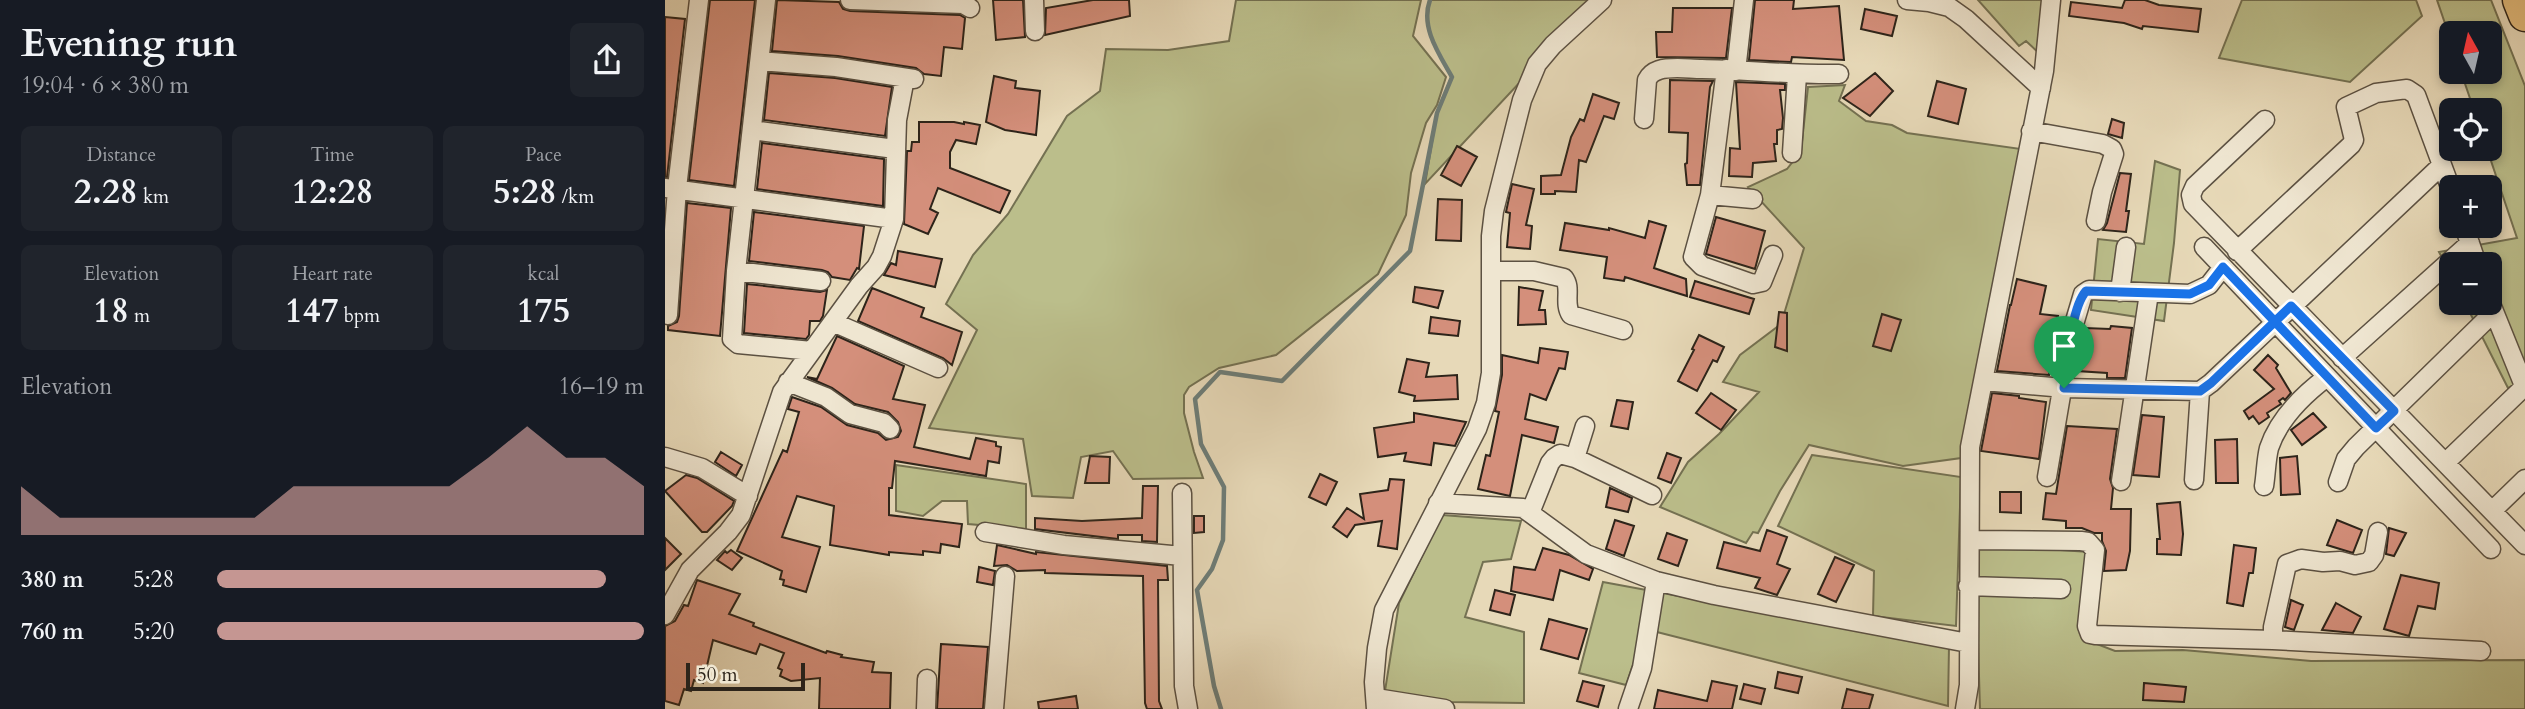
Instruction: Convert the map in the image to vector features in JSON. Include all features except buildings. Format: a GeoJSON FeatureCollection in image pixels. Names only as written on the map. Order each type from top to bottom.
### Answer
{"type":"FeatureCollection","features":[{"type":"Feature","properties":{"kind":"highway"},"geometry":{"type":"LineString","coordinates":[[2519,0],[2525,15]]}},
{"type":"Feature","properties":{"kind":"street"},"geometry":{"type":"LineString","coordinates":[[668,315],[671,188],[699,0]]}},
{"type":"Feature","properties":{"kind":"street"},"geometry":{"type":"LineString","coordinates":[[766,0],[736,271],[732,339],[734,342],[812,351]]}},
{"type":"Feature","properties":{"kind":"street"},"geometry":{"type":"LineString","coordinates":[[850,0],[963,4],[970,8]]}},
{"type":"Feature","properties":{"kind":"street"},"geometry":{"type":"LineString","coordinates":[[1035,31],[1034,0],[1042,0]]}},
{"type":"Feature","properties":{"kind":"street"},"geometry":{"type":"LineString","coordinates":[[1445,709],[1376,704],[1374,682],[1384,610],[1477,429],[1486,403],[1491,373],[1494,211],[1523,100],[1537,64],[1553,45],[1602,0]]}},
{"type":"Feature","properties":{"kind":"street"},"geometry":{"type":"LineString","coordinates":[[1744,0],[1710,195],[1694,250],[1696,262],[1740,280],[1758,284],[1762,282],[1773,255]]}},
{"type":"Feature","properties":{"kind":"street"},"geometry":{"type":"LineString","coordinates":[[1907,0],[1949,7],[2045,77]]}},
{"type":"Feature","properties":{"kind":"street"},"geometry":{"type":"LineString","coordinates":[[1965,709],[1969,685],[1970,447],[2031,131],[2045,77],[2050,0]]}},
{"type":"Feature","properties":{"kind":"street"},"geometry":{"type":"LineString","coordinates":[[665,615],[691,570],[736,523],[748,496],[778,401],[788,383],[876,267],[894,219],[897,120],[913,80],[799,63],[760,61]]}},
{"type":"Feature","properties":{"kind":"street"},"geometry":{"type":"LineString","coordinates":[[1644,119],[1647,80],[1650,74],[1667,68],[1797,75],[1839,74]]}},
{"type":"Feature","properties":{"kind":"street"},"geometry":{"type":"LineString","coordinates":[[1792,153],[1797,75]]}},
{"type":"Feature","properties":{"kind":"street"},"geometry":{"type":"LineString","coordinates":[[2237,251],[2351,145],[2354,140],[2346,107],[2365,97],[2398,89],[2412,91],[2446,175]]}},
{"type":"Feature","properties":{"kind":"street"},"geometry":{"type":"LineString","coordinates":[[2265,120],[2195,186],[2190,195],[2193,204],[2525,545]]}},
{"type":"Feature","properties":{"kind":"street"},"geometry":{"type":"LineString","coordinates":[[752,130],[895,149]]}},
{"type":"Feature","properties":{"kind":"street"},"geometry":{"type":"LineString","coordinates":[[2031,131],[2103,144],[2112,149],[2114,154],[2096,220]]}},
{"type":"Feature","properties":{"kind":"street"},"geometry":{"type":"LineString","coordinates":[[1984,381],[2064,388],[2200,391],[2442,165]]}},
{"type":"Feature","properties":{"kind":"street"},"geometry":{"type":"LineString","coordinates":[[671,188],[894,219]]}},
{"type":"Feature","properties":{"kind":"street"},"geometry":{"type":"LineString","coordinates":[[1710,195],[1753,199]]}},
{"type":"Feature","properties":{"kind":"street"},"geometry":{"type":"LineString","coordinates":[[2341,358],[2463,238]]}},
{"type":"Feature","properties":{"kind":"street"},"geometry":{"type":"LineString","coordinates":[[2120,292],[2126,247]]}},
{"type":"Feature","properties":{"kind":"street"},"geometry":{"type":"LineString","coordinates":[[2204,247],[2491,549]]}},
{"type":"Feature","properties":{"kind":"street"},"geometry":{"type":"LineString","coordinates":[[2047,477],[2072,331],[2081,297],[2089,290],[2177,295],[2200,291],[2209,285],[2223,267]]}},
{"type":"Feature","properties":{"kind":"street"},"geometry":{"type":"LineString","coordinates":[[736,271],[821,281]]}},
{"type":"Feature","properties":{"kind":"street"},"geometry":{"type":"LineString","coordinates":[[1492,271],[1534,271],[1564,278],[1567,282],[1567,307],[1571,315],[1623,330]]}},
{"type":"Feature","properties":{"kind":"street"},"geometry":{"type":"LineString","coordinates":[[2121,481],[2149,293]]}},
{"type":"Feature","properties":{"kind":"street"},"geometry":{"type":"LineString","coordinates":[[2338,482],[2346,459],[2356,447],[2394,411],[2484,315]]}},
{"type":"Feature","properties":{"kind":"street"},"geometry":{"type":"LineString","coordinates":[[2445,463],[2525,388],[2496,315]]}},
{"type":"Feature","properties":{"kind":"street"},"geometry":{"type":"LineString","coordinates":[[835,323],[938,368]]}},
{"type":"Feature","properties":{"kind":"street"},"geometry":{"type":"LineString","coordinates":[[2264,486],[2269,448],[2283,420],[2308,391],[2327,377]]}},
{"type":"Feature","properties":{"kind":"street"},"geometry":{"type":"LineString","coordinates":[[788,383],[826,397],[850,414],[884,423],[890,429]]}},
{"type":"Feature","properties":{"kind":"street"},"geometry":{"type":"LineString","coordinates":[[2194,480],[2200,391]]}},
{"type":"Feature","properties":{"kind":"street"},"geometry":{"type":"LineString","coordinates":[[1575,458],[1585,426]]}},
{"type":"Feature","properties":{"kind":"street"},"geometry":{"type":"LineString","coordinates":[[1530,513],[1554,458],[1560,454],[1575,458],[1652,495]]}},
{"type":"Feature","properties":{"kind":"street"},"geometry":{"type":"LineString","coordinates":[[665,457],[702,468],[748,496]]}},
{"type":"Feature","properties":{"kind":"street"},"geometry":{"type":"LineString","coordinates":[[2492,511],[2525,479]]}},
{"type":"Feature","properties":{"kind":"street"},"geometry":{"type":"LineString","coordinates":[[1182,493],[1184,686],[1188,709]]}},
{"type":"Feature","properties":{"kind":"street"},"geometry":{"type":"LineString","coordinates":[[1438,503],[1523,508],[1586,554],[1656,581],[1714,595],[1968,642]]}},
{"type":"Feature","properties":{"kind":"street"},"geometry":{"type":"LineString","coordinates":[[985,532],[1063,545],[1182,556]]}},
{"type":"Feature","properties":{"kind":"street"},"geometry":{"type":"LineString","coordinates":[[2273,640],[2273,626],[2287,564],[2301,559],[2340,561],[2355,565],[2369,562],[2374,555],[2378,532]]}},
{"type":"Feature","properties":{"kind":"street"},"geometry":{"type":"LineString","coordinates":[[1971,540],[2081,541],[2093,546],[2095,550],[2087,617],[2089,634],[2481,651]]}},
{"type":"Feature","properties":{"kind":"street"},"geometry":{"type":"LineString","coordinates":[[994,709],[1005,576]]}},
{"type":"Feature","properties":{"kind":"street"},"geometry":{"type":"LineString","coordinates":[[1628,709],[1643,668],[1656,581]]}},
{"type":"Feature","properties":{"kind":"street"},"geometry":{"type":"LineString","coordinates":[[1968,586],[2061,589]]}},
{"type":"Feature","properties":{"kind":"street"},"geometry":{"type":"LineString","coordinates":[[926,709],[927,679]]}},
{"type":"Feature","properties":{"kind":"green space"},"geometry":{"type":"Polygon","coordinates":[[[1236,0],[1421,0],[1413,36],[1446,77],[1437,105],[1426,123],[1411,173],[1406,215],[1378,274],[1276,355],[1219,368],[1189,387],[1184,395],[1184,413],[1203,478],[1133,479],[1113,451],[1081,457],[1073,498],[1032,496],[1023,439],[929,428],[977,330],[946,304],[973,255],[1008,214],[1067,116],[1100,91],[1106,49],[1168,50],[1229,41],[1236,0]]]}},
{"type":"Feature","properties":{"kind":"green space"},"geometry":{"type":"Polygon","coordinates":[[[1430,0],[1602,0],[1537,64],[1425,184],[1437,113],[1451,77],[1436,50],[1429,30],[1427,20],[1430,0]]]}},
{"type":"Feature","properties":{"kind":"green space"},"geometry":{"type":"Polygon","coordinates":[[[1978,0],[2045,0],[2041,55],[2026,41],[2019,46],[1978,0]]]}},
{"type":"Feature","properties":{"kind":"green space"},"geometry":{"type":"Polygon","coordinates":[[[2242,0],[2416,0],[2422,16],[2350,82],[2219,58],[2242,0]]]}},
{"type":"Feature","properties":{"kind":"green space"},"geometry":{"type":"Polygon","coordinates":[[[2437,0],[2491,0],[2499,21],[2444,21],[2437,0]]]}},
{"type":"Feature","properties":{"kind":"green space"},"geometry":{"type":"Polygon","coordinates":[[[2503,30],[2525,86],[2525,383],[2508,388],[2471,315],[2502,315],[2502,252],[2439,252],[2517,238],[2502,194],[2502,175],[2496,175],[2491,161],[2502,161],[2502,98],[2470,98],[2465,84],[2503,84],[2503,30]]]}},
{"type":"Feature","properties":{"kind":"green space"},"geometry":{"type":"Polygon","coordinates":[[[1845,85],[1839,101],[1866,121],[1892,125],[1907,133],[2021,149],[1961,458],[1903,466],[1809,445],[1758,533],[1753,532],[1746,543],[1660,507],[1688,462],[1759,392],[1723,382],[1740,355],[1781,324],[1804,248],[1748,187],[1787,169],[1801,151],[1808,87],[1845,85]]]}},
{"type":"Feature","properties":{"kind":"green space"},"geometry":{"type":"Polygon","coordinates":[[[2155,161],[2180,170],[2164,321],[2091,310],[2098,239],[2144,244],[2155,161]]]}},
{"type":"Feature","properties":{"kind":"green space"},"geometry":{"type":"Polygon","coordinates":[[[1812,455],[1961,477],[1956,626],[1873,616],[1874,571],[1778,526],[1812,455]]]}},
{"type":"Feature","properties":{"kind":"green space"},"geometry":{"type":"Polygon","coordinates":[[[896,465],[1026,484],[1026,529],[968,524],[967,501],[942,501],[923,516],[896,511],[896,465]]]}},
{"type":"Feature","properties":{"kind":"green space"},"geometry":{"type":"Polygon","coordinates":[[[1442,515],[1521,521],[1511,559],[1483,562],[1465,617],[1524,632],[1524,703],[1448,702],[1384,697],[1399,603],[1442,515]]]}},
{"type":"Feature","properties":{"kind":"green space"},"geometry":{"type":"Polygon","coordinates":[[[1975,544],[2089,552],[2084,639],[2115,651],[2183,650],[2311,661],[2525,660],[2525,709],[1980,709],[1975,544]]]}},
{"type":"Feature","properties":{"kind":"green space"},"geometry":{"type":"Polygon","coordinates":[[[1603,582],[1949,646],[1948,706],[1645,629],[1626,685],[1579,673],[1603,582]]]}},
{"type":"Feature","properties":{"kind":"waterway"},"geometry":{"type":"LineString","coordinates":[[1221,709],[1214,686],[1197,590],[1212,569],[1223,540],[1224,487],[1201,444],[1195,399],[1220,372],[1282,381],[1410,251],[1437,113],[1452,77],[1429,30],[1427,20],[1430,0]]}},
{"type":"Feature","properties":{"kind":"route"},"geometry":{"type":"LineString","coordinates":[[2064,388],[2072,331],[2081,297],[2086,291],[2190,294],[2209,285],[2223,267],[2274,321],[2376,428],[2394,411],[2291,306],[2274,321],[2211,383],[2200,391],[2064,388]]}}]}
